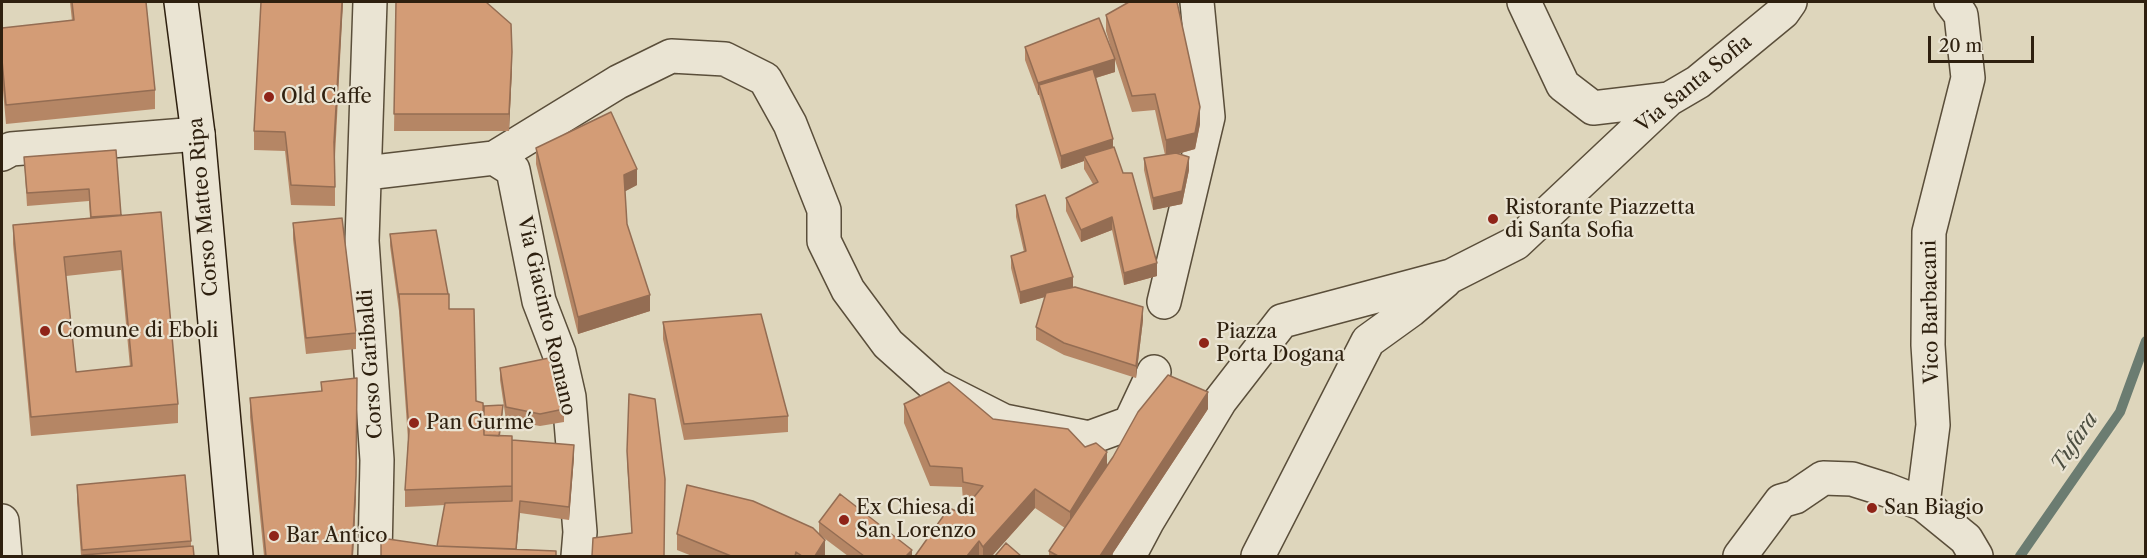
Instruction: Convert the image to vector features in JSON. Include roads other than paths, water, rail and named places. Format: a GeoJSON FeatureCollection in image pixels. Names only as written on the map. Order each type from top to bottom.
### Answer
{"type":"FeatureCollection","features":[{"type":"Feature","properties":{"kind":"street","name":"Corso Matteo Ripa"},"geometry":{"type":"LineString","coordinates":[[181,2],[198,135],[236,556]]}},
{"type":"Feature","properties":{"kind":"street","name":"Corso Garibaldi"},"geometry":{"type":"LineString","coordinates":[[370,2],[362,241],[377,460],[375,556]]}},
{"type":"Feature","properties":{"kind":"street"},"geometry":{"type":"LineString","coordinates":[[1164,302],[1208,117],[1197,2]]}},
{"type":"Feature","properties":{"kind":"street"},"geometry":{"type":"LineString","coordinates":[[1524,2],[1563,86],[1593,108],[1669,99]]}},
{"type":"Feature","properties":{"kind":"street","name":"Via Santa Sofia"},"geometry":{"type":"LineString","coordinates":[[1129,556],[1147,522],[1221,401],[1282,321],[1451,276],[1516,243],[1669,99],[1698,82],[1783,12],[1790,2]]}},
{"type":"Feature","properties":{"kind":"street","name":"Vico Barbacani"},"geometry":{"type":"LineString","coordinates":[[1923,504],[1933,425],[1928,345],[1929,232],[1968,78],[1956,8]]}},
{"type":"Feature","properties":{"kind":"street"},"geometry":{"type":"LineString","coordinates":[[366,173],[494,158],[618,82],[671,56],[725,59],[765,79],[790,124],[824,210],[824,241],[848,290],[888,344],[935,386],[1004,421],[1089,438],[1130,423],[1154,372]]}},
{"type":"Feature","properties":{"kind":"street"},"geometry":{"type":"LineString","coordinates":[[2,154],[11,149],[198,135]]}},
{"type":"Feature","properties":{"kind":"street","name":"Via Giacinto Romano"},"geometry":{"type":"LineString","coordinates":[[494,158],[513,170],[538,301],[559,353],[569,397],[580,532],[578,556]]}},
{"type":"Feature","properties":{"kind":"street"},"geometry":{"type":"LineString","coordinates":[[1258,556],[1368,341],[1411,310],[1451,276]]}},
{"type":"Feature","properties":{"kind":"street"},"geometry":{"type":"LineString","coordinates":[[1740,556],[1780,501],[1795,497],[1823,478],[1852,479],[1923,504],[1971,548]]}},
{"type":"Feature","properties":{"kind":"street"},"geometry":{"type":"LineString","coordinates":[[2,521],[5,556]]}},
{"type":"Feature","properties":{"kind":"waterway","name":"Tufara"},"geometry":{"type":"LineString","coordinates":[[2020,556],[2120,412],[2146,341]]}},
{"type":"Feature","properties":{"kind":"place","name":"Old Caffe"},"geometry":{"type":"Point","coordinates":[269,97]}},
{"type":"Feature","properties":{"kind":"place","name":"Ristorante Piazzetta di Santa Sofia"},"geometry":{"type":"Point","coordinates":[1493,219]}},
{"type":"Feature","properties":{"kind":"place","name":"Comune di Eboli"},"geometry":{"type":"Point","coordinates":[45,331]}},
{"type":"Feature","properties":{"kind":"place","name":"Piazza Porta Dogana"},"geometry":{"type":"Point","coordinates":[1204,343]}},
{"type":"Feature","properties":{"kind":"place","name":"Pan Gurmé"},"geometry":{"type":"Point","coordinates":[414,423]}},
{"type":"Feature","properties":{"kind":"place","name":"San Biagio"},"geometry":{"type":"Point","coordinates":[1872,508]}},
{"type":"Feature","properties":{"kind":"place","name":"Ex Chiesa di San Lorenzo"},"geometry":{"type":"Point","coordinates":[844,520]}},
{"type":"Feature","properties":{"kind":"place","name":"Bar Antico"},"geometry":{"type":"Point","coordinates":[274,536]}}]}
